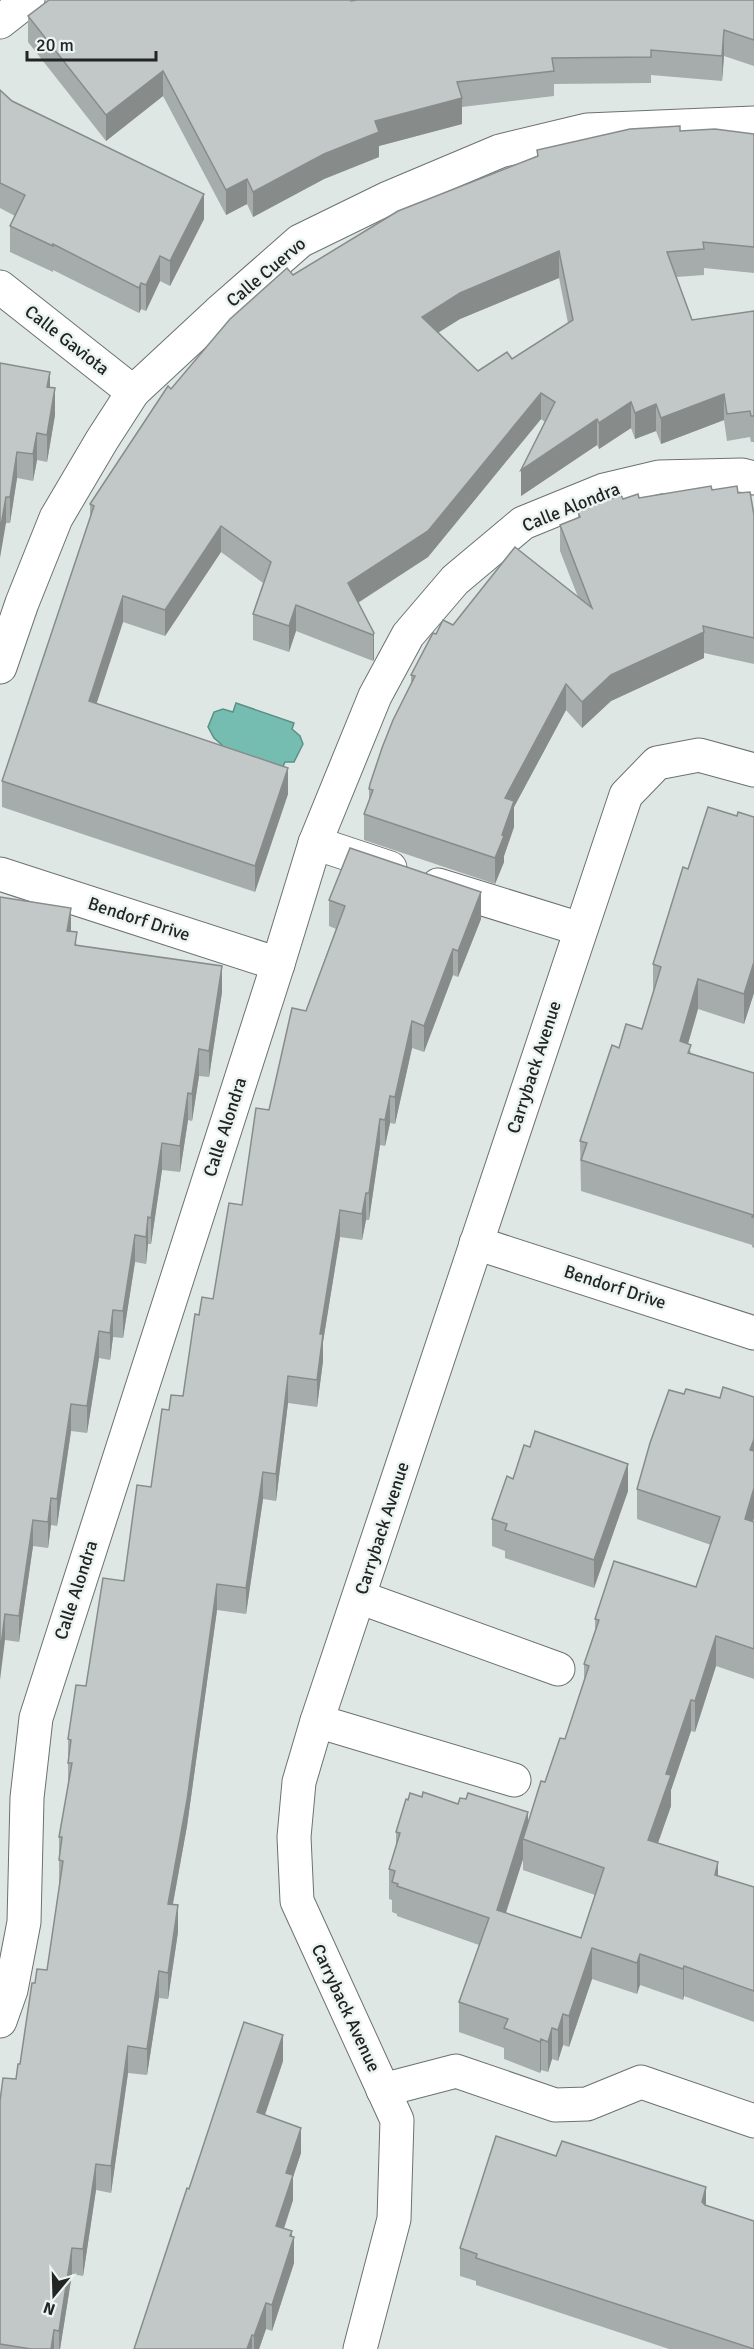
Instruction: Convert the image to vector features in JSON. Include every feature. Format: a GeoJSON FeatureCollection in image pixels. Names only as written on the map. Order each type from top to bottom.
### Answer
{"type":"FeatureCollection","features":[{"type":"Feature","properties":{"kind":"street"},"geometry":{"type":"LineString","coordinates":[[0,22],[28,0]]}},
{"type":"Feature","properties":{"kind":"street","name":"Calle Cuervo"},"geometry":{"type":"LineString","coordinates":[[0,667],[22,603],[56,518],[133,392],[300,241],[386,199],[500,151],[587,130],[754,123]]}},
{"type":"Feature","properties":{"kind":"street","name":"Calle Gaviota"},"geometry":{"type":"LineString","coordinates":[[0,287],[133,392]]}},
{"type":"Feature","properties":{"kind":"street","name":"Calle Alondra"},"geometry":{"type":"LineString","coordinates":[[0,2021],[11,1990],[24,1922],[27,1798],[36,1718],[315,843],[375,696],[408,635],[455,580],[523,523],[604,490],[659,477],[742,475],[754,478]]}},
{"type":"Feature","properties":{"kind":"street","name":"Carryback Avenue"},"geometry":{"type":"LineString","coordinates":[[360,2349],[394,2219],[397,2120],[297,1901],[294,1837],[299,1782],[317,1721],[626,795],[657,763],[699,755],[754,770]]}},
{"type":"Feature","properties":{"kind":"street"},"geometry":{"type":"LineString","coordinates":[[315,843],[513,910],[580,929]]}},
{"type":"Feature","properties":{"kind":"street","name":"Bendorf Drive"},"geometry":{"type":"LineString","coordinates":[[0,874],[278,964]]}},
{"type":"Feature","properties":{"kind":"street","name":"Bendorf Drive"},"geometry":{"type":"LineString","coordinates":[[476,1243],[754,1334]]}},
{"type":"Feature","properties":{"kind":"street"},"geometry":{"type":"LineString","coordinates":[[359,1597],[558,1669]]}},
{"type":"Feature","properties":{"kind":"street"},"geometry":{"type":"LineString","coordinates":[[317,1721],[514,1780]]}},
{"type":"Feature","properties":{"kind":"street"},"geometry":{"type":"LineString","coordinates":[[383,2090],[456,2070],[555,2105],[587,2104],[641,2082],[754,2121]]}},
{"type":"Feature","properties":{"kind":"shaded area"},"geometry":{"type":"Polygon","coordinates":[[[236,703],[294,723],[292,729],[300,736],[303,744],[294,762],[285,762],[281,771],[220,751],[222,745],[214,738],[208,727],[214,712],[223,709],[233,712],[236,703]]]}},
{"type":"Feature","properties":{"kind":"building"},"geometry":{"type":"Polygon","coordinates":[[[49,0],[754,0],[754,40],[724,30],[722,56],[651,50],[651,57],[552,58],[554,71],[457,82],[462,98],[375,121],[379,132],[324,154],[253,192],[247,179],[226,190],[163,71],[106,115],[28,16],[49,0]]]}},
{"type":"Feature","properties":{"kind":"building"},"geometry":{"type":"Polygon","coordinates":[[[0,90],[12,101],[204,194],[170,261],[160,256],[146,285],[141,283],[139,288],[53,244],[53,246],[10,226],[25,195],[0,183],[0,90]]]}},
{"type":"Feature","properties":{"kind":"building"},"geometry":{"type":"Polygon","coordinates":[[[680,126],[680,131],[715,129],[754,134],[754,247],[703,242],[704,249],[667,252],[692,320],[754,311],[754,416],[751,416],[750,411],[727,414],[724,394],[661,418],[656,404],[635,413],[631,402],[599,423],[597,419],[521,470],[555,402],[541,393],[428,531],[348,583],[373,635],[296,605],[289,626],[253,614],[271,562],[221,526],[165,610],[123,596],[89,701],[288,768],[255,866],[2,781],[94,506],[90,504],[168,386],[171,389],[230,319],[287,268],[293,275],[398,211],[538,156],[537,150],[630,129],[680,126]],[[559,251],[460,293],[422,317],[478,371],[507,352],[512,359],[573,320],[559,251]]]}},
{"type":"Feature","properties":{"kind":"building"},"geometry":{"type":"Polygon","coordinates":[[[0,363],[50,372],[47,387],[55,388],[47,435],[37,433],[33,454],[17,452],[10,497],[6,497],[0,531],[0,363]]]}},
{"type":"Feature","properties":{"kind":"building"},"geometry":{"type":"Polygon","coordinates":[[[711,486],[712,490],[737,486],[738,493],[750,492],[754,515],[754,638],[703,626],[704,632],[611,675],[582,702],[566,684],[505,798],[514,801],[495,858],[364,814],[373,790],[369,789],[370,784],[382,748],[415,676],[411,675],[433,633],[436,634],[443,620],[453,625],[515,547],[592,608],[560,525],[580,517],[578,512],[621,495],[623,499],[638,494],[639,498],[711,486]]]}},
{"type":"Feature","properties":{"kind":"building"},"geometry":{"type":"Polygon","coordinates":[[[708,807],[737,816],[738,812],[754,817],[754,962],[744,994],[698,979],[680,1041],[691,1045],[688,1053],[754,1073],[754,1218],[753,1215],[581,1160],[587,1143],[580,1141],[612,1045],[619,1048],[626,1024],[642,1029],[661,967],[653,964],[683,867],[688,869],[708,807]]]}},
{"type":"Feature","properties":{"kind":"building"},"geometry":{"type":"Polygon","coordinates":[[[350,848],[481,892],[458,951],[453,949],[424,1026],[412,1021],[395,1097],[390,1096],[385,1120],[380,1119],[369,1193],[366,1193],[362,1214],[340,1210],[320,1334],[323,1334],[317,1380],[288,1376],[276,1474],[263,1472],[246,1588],[217,1584],[187,1800],[168,1904],[178,1905],[168,1973],[159,1971],[147,2049],[128,2046],[111,2166],[96,2164],[83,2249],[72,2248],[59,2331],[54,2330],[51,2349],[31,2349],[0,2344],[0,2101],[3,2078],[16,2079],[32,1983],[35,1983],[37,1969],[47,1970],[63,1861],[59,1860],[62,1837],[59,1837],[72,1763],[68,1763],[71,1740],[68,1739],[76,1685],[86,1686],[103,1578],[124,1581],[137,1485],[151,1487],[162,1409],[169,1410],[171,1395],[183,1396],[195,1314],[199,1315],[202,1297],[213,1299],[229,1203],[242,1205],[256,1108],[269,1110],[292,1008],[306,1011],[345,906],[329,900],[350,848]]]}},
{"type":"Feature","properties":{"kind":"building"},"geometry":{"type":"Polygon","coordinates":[[[0,897],[71,908],[67,931],[77,932],[75,945],[222,966],[209,1051],[199,1049],[192,1094],[188,1093],[180,1146],[162,1143],[151,1218],[148,1217],[146,1237],[135,1235],[123,1311],[113,1310],[110,1333],[99,1331],[87,1406],[71,1404],[57,1499],[51,1498],[48,1522],[33,1520],[19,1616],[5,1614],[0,1653],[0,897]]]}},
{"type":"Feature","properties":{"kind":"building"},"geometry":{"type":"Polygon","coordinates":[[[723,1387],[754,1397],[754,1439],[750,1450],[754,1451],[754,1488],[745,1519],[754,1522],[754,1649],[716,1636],[695,1701],[691,1700],[666,1774],[671,1775],[648,1840],[718,1862],[715,1875],[754,1887],[754,1991],[684,1966],[683,1969],[640,1954],[637,1963],[592,1948],[569,2016],[563,2014],[558,2030],[552,2028],[548,2042],[541,2039],[540,2042],[504,2028],[508,2019],[459,2002],[489,1918],[397,1886],[398,1884],[392,1882],[395,1871],[389,1869],[400,1833],[396,1832],[410,1793],[422,1797],[423,1792],[458,1804],[460,1798],[466,1799],[468,1793],[528,1812],[497,1910],[581,1938],[604,1868],[523,1839],[541,1781],[545,1782],[560,1738],[565,1739],[589,1666],[584,1664],[599,1620],[595,1619],[614,1561],[696,1587],[720,1517],[637,1489],[669,1390],[684,1394],[686,1389],[720,1398],[723,1387]]]}},
{"type":"Feature","properties":{"kind":"building"},"geometry":{"type":"Polygon","coordinates":[[[535,1431],[628,1464],[594,1560],[505,1530],[507,1524],[492,1519],[507,1476],[513,1479],[524,1445],[530,1447],[535,1431]]]}},
{"type":"Feature","properties":{"kind":"building"},"geometry":{"type":"Polygon","coordinates":[[[244,2022],[283,2035],[257,2112],[301,2128],[286,2173],[293,2175],[276,2226],[292,2231],[290,2236],[294,2237],[272,2305],[266,2303],[247,2349],[134,2349],[187,2188],[189,2189],[244,2022]]]}},
{"type":"Feature","properties":{"kind":"building"},"geometry":{"type":"Polygon","coordinates":[[[496,2136],[556,2156],[562,2141],[706,2187],[702,2202],[705,2205],[754,2221],[754,2349],[476,2258],[477,2254],[460,2248],[496,2136]]]}}]}
